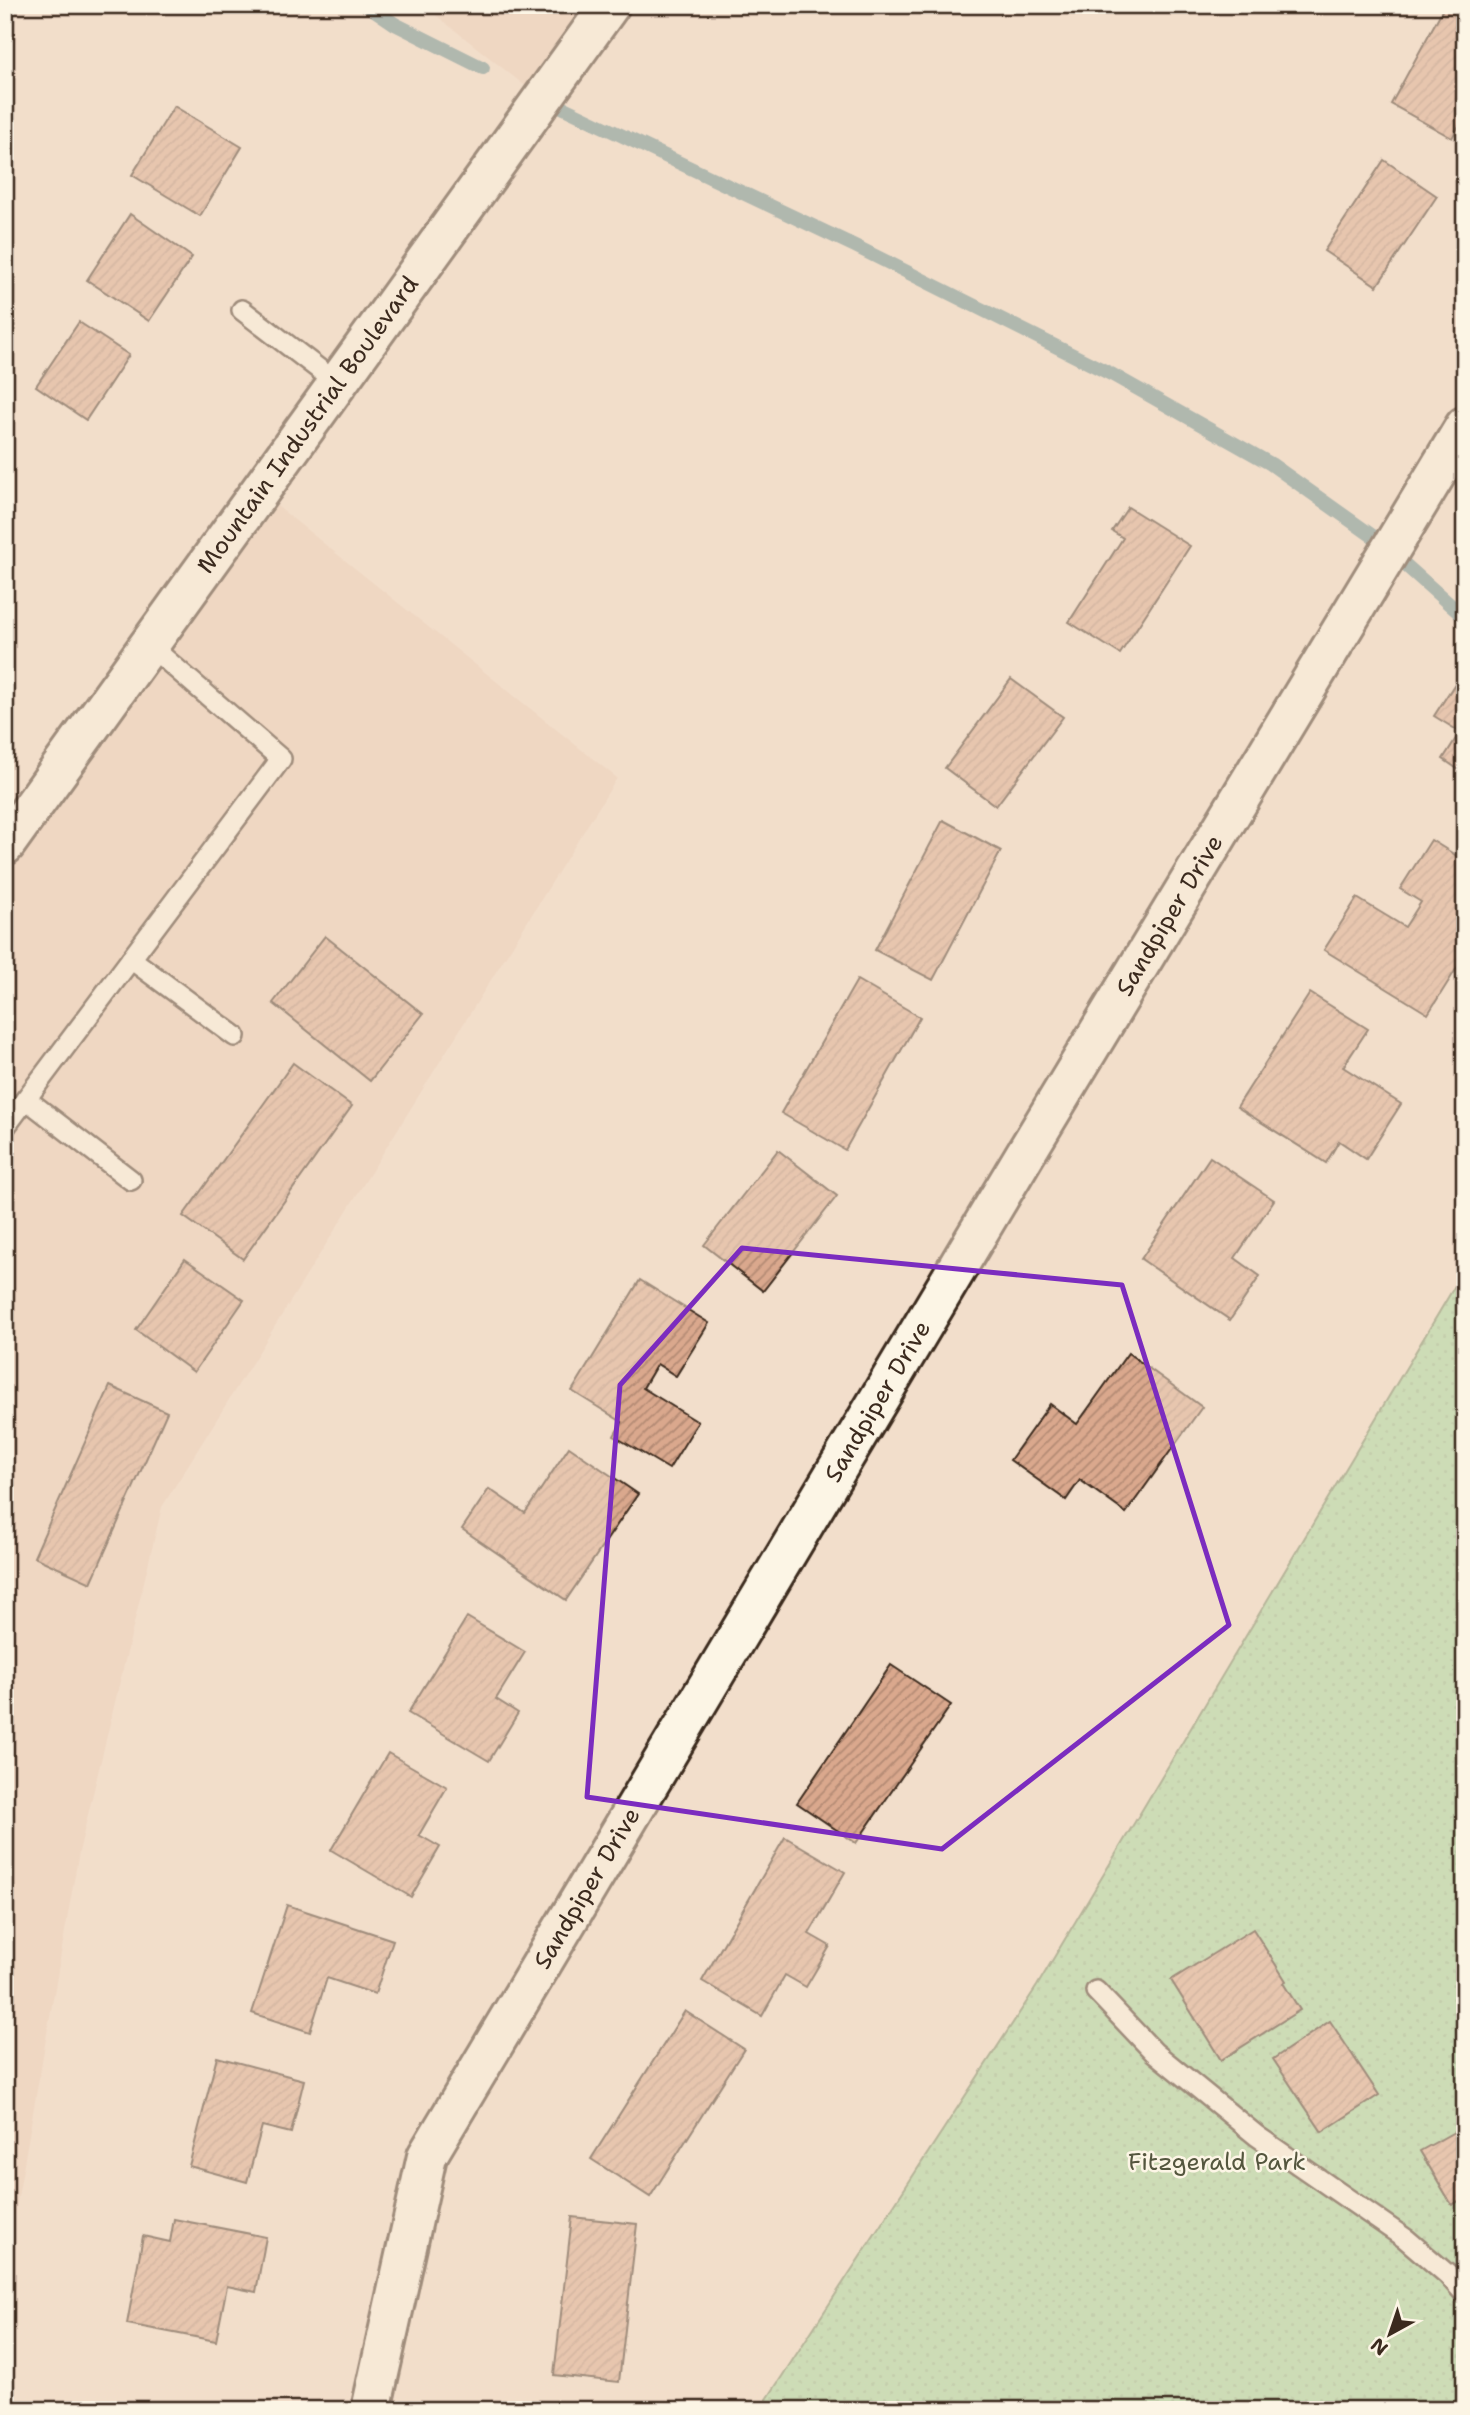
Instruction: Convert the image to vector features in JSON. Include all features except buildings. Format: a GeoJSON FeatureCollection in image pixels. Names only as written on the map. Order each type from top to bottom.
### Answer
{"type":"FeatureCollection","features":[{"type":"Feature","properties":{"kind":"street","name":"Mountain Industrial Boulevard"},"geometry":{"type":"LineString","coordinates":[[5,845],[610,5]]}},
{"type":"Feature","properties":{"kind":"street","name":"Sandpiper Drive"},"geometry":{"type":"LineString","coordinates":[[371,2410],[427,2156],[1017,1168],[1465,426]]}},
{"type":"Feature","properties":{"kind":"lane"},"geometry":{"type":"LineString","coordinates":[[242,310],[337,383]]}},
{"type":"Feature","properties":{"kind":"lane"},"geometry":{"type":"LineString","coordinates":[[5,1128],[281,759],[149,645]]}},
{"type":"Feature","properties":{"kind":"lane"},"geometry":{"type":"LineString","coordinates":[[131,959],[235,1036]]}},
{"type":"Feature","properties":{"kind":"lane"},"geometry":{"type":"LineString","coordinates":[[26,1099],[131,1180]]}},
{"type":"Feature","properties":{"kind":"lane"},"geometry":{"type":"LineString","coordinates":[[1096,1992],[1154,2052],[1257,2136],[1406,2239],[1447,2274],[1465,2294]]}},
{"type":"Feature","properties":{"kind":"highlighted area"},"geometry":{"type":"Polygon","coordinates":[[[742,1248],[1122,1285],[1229,1625],[942,1849],[587,1797],[620,1385],[742,1248]]]}},
{"type":"Feature","properties":{"kind":"shaded area"},"geometry":{"type":"Polygon","coordinates":[[[423,5],[623,5],[548,104],[423,5]]]}},
{"type":"Feature","properties":{"kind":"shaded area"},"geometry":{"type":"Polygon","coordinates":[[[262,494],[617,778],[162,1507],[79,1852],[5,2271],[5,846],[262,494]]]}},
{"type":"Feature","properties":{"kind":"green space","name":"Fitzgerald Park"},"geometry":{"type":"Polygon","coordinates":[[[1465,1269],[1465,2410],[760,2410],[1037,1986],[1465,1269]]]}},
{"type":"Feature","properties":{"kind":"waterway"},"geometry":{"type":"LineString","coordinates":[[367,5],[395,24],[483,68]]}},
{"type":"Feature","properties":{"kind":"waterway"},"geometry":{"type":"LineString","coordinates":[[547,100],[855,246],[1113,375],[1271,464],[1374,537],[1465,618]]}}]}
